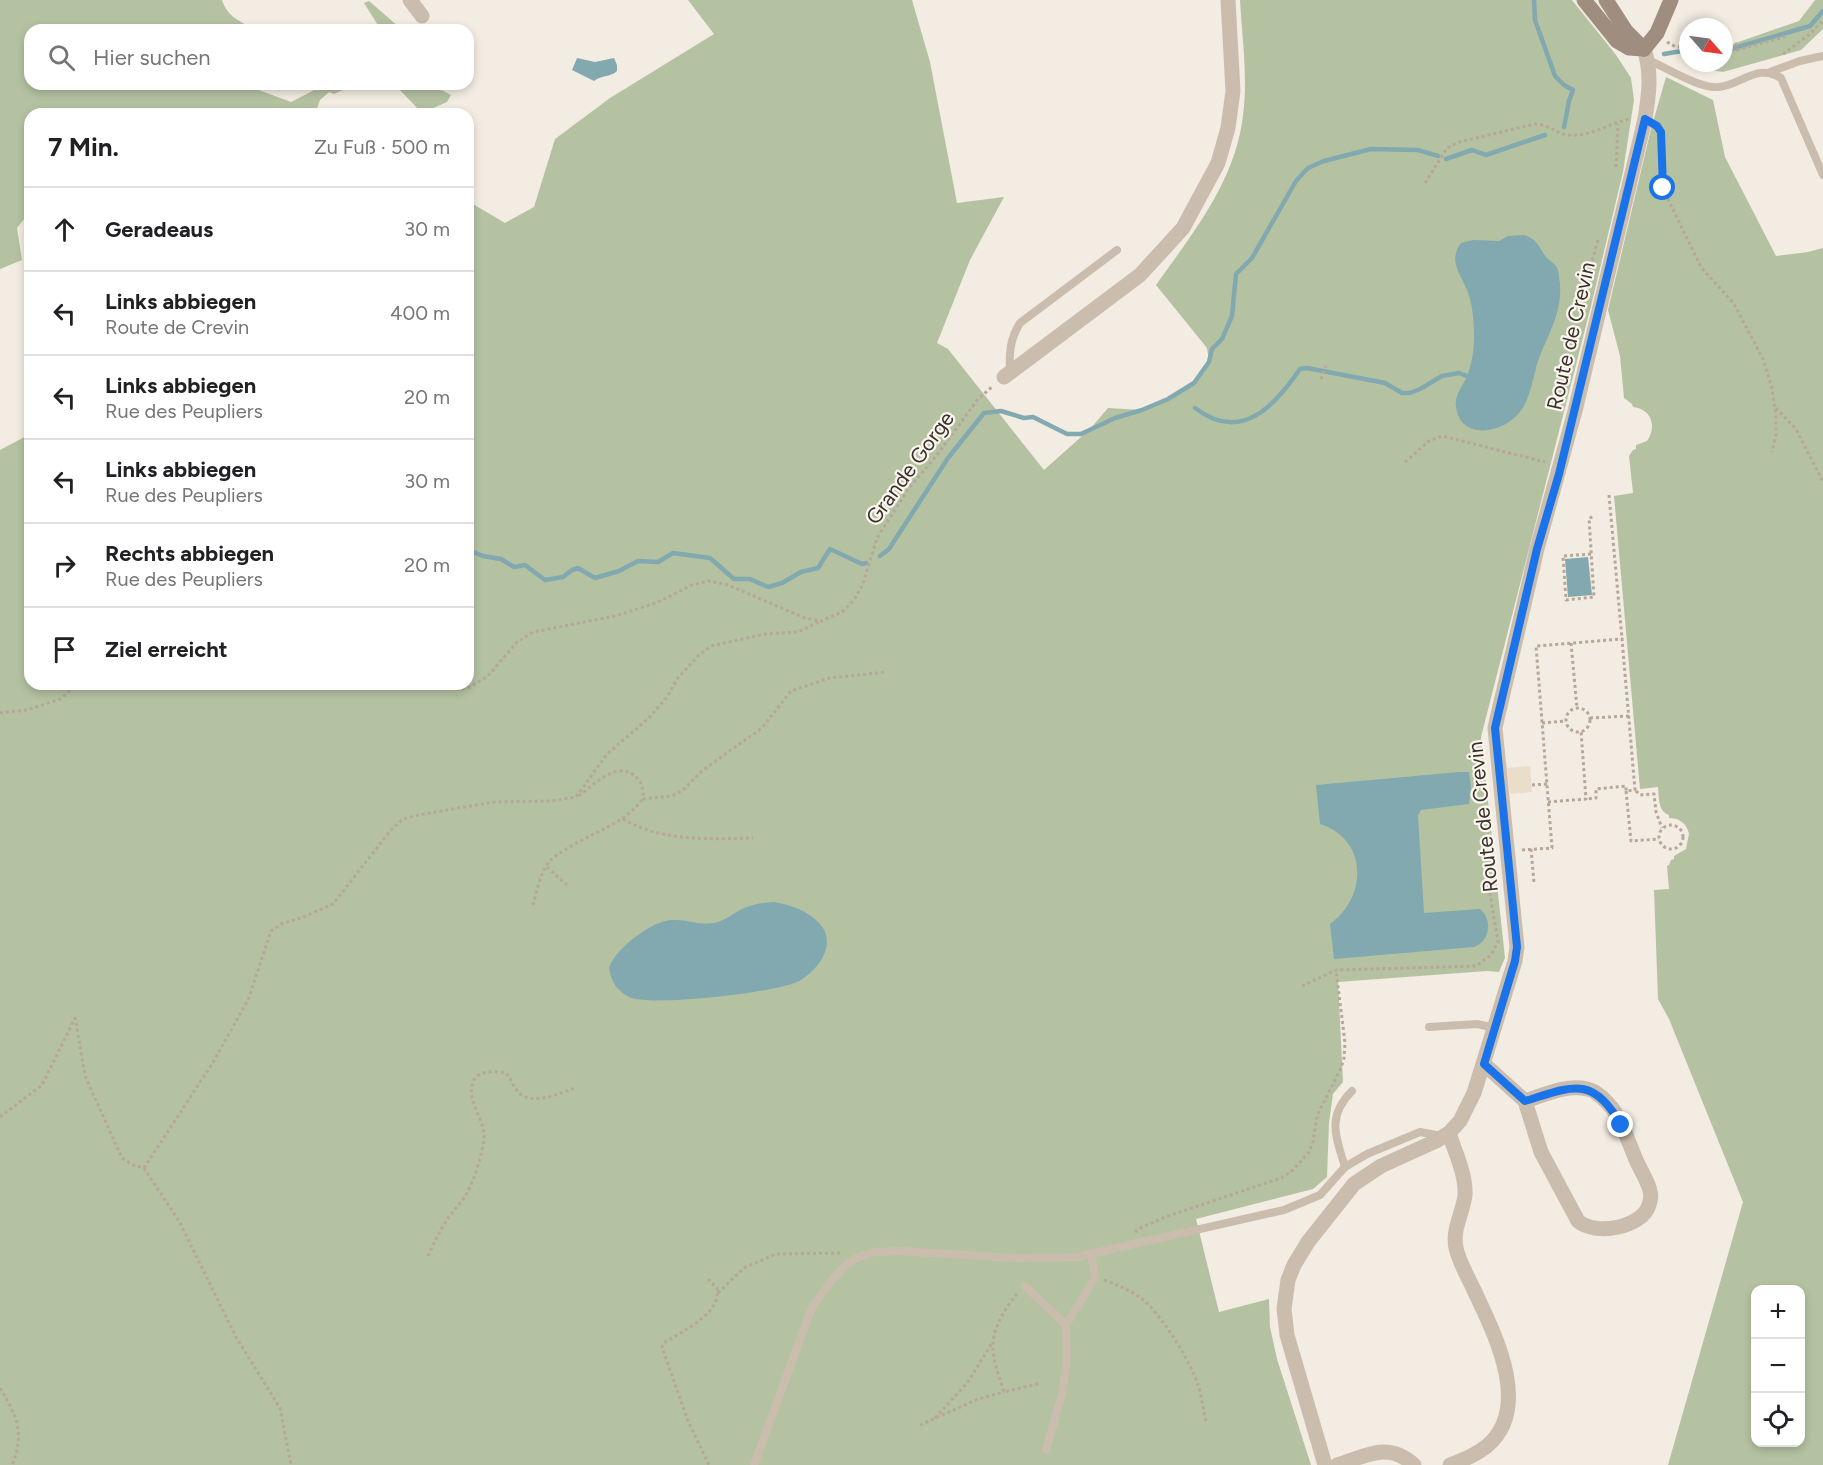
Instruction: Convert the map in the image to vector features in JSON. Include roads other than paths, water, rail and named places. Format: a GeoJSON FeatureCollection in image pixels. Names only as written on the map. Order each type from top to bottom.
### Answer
{"type":"FeatureCollection","features":[{"type":"Feature","properties":{"kind":"street"},"geometry":{"type":"LineString","coordinates":[[410,0],[422,16]]}},
{"type":"Feature","properties":{"kind":"street"},"geometry":{"type":"LineString","coordinates":[[1007,375],[1140,275],[1172,243],[1188,219],[1218,163],[1228,128],[1233,91],[1228,0]]}},
{"type":"Feature","properties":{"kind":"street"},"geometry":{"type":"LineString","coordinates":[[1584,0],[1617,41],[1646,54]]}},
{"type":"Feature","properties":{"kind":"street"},"geometry":{"type":"LineString","coordinates":[[1606,0],[1626,31],[1646,54]]}},
{"type":"Feature","properties":{"kind":"street"},"geometry":{"type":"LineString","coordinates":[[1646,54],[1671,0]]}},
{"type":"Feature","properties":{"kind":"street","name":"Route de Crevin"},"geometry":{"type":"LineString","coordinates":[[1325,1465],[1287,1335],[1284,1309],[1288,1280],[1308,1242],[1353,1184],[1368,1173],[1446,1135],[1468,1109],[1515,961],[1517,947],[1495,728],[1537,549],[1572,422],[1645,119],[1650,91],[1646,54]]}},
{"type":"Feature","properties":{"kind":"street"},"geometry":{"type":"LineString","coordinates":[[1484,1064],[1525,1101],[1540,1152],[1578,1221],[1588,1226],[1603,1228],[1622,1226],[1640,1219],[1649,1205],[1650,1191],[1613,1109],[1588,1089],[1571,1088],[1525,1101]]}},
{"type":"Feature","properties":{"kind":"street"},"geometry":{"type":"LineString","coordinates":[[1446,1135],[1464,1184],[1464,1198],[1456,1231],[1456,1250],[1491,1327],[1505,1369],[1508,1400],[1505,1421],[1495,1438],[1479,1452],[1450,1465]]}},
{"type":"Feature","properties":{"kind":"street"},"geometry":{"type":"LineString","coordinates":[[1337,1465],[1389,1451],[1399,1454],[1414,1465]]}},
{"type":"Feature","properties":{"kind":"lane"},"geometry":{"type":"LineString","coordinates":[[1646,54],[1710,87],[1722,86],[1761,72],[1770,72],[1800,61],[1823,56]]}},
{"type":"Feature","properties":{"kind":"lane"},"geometry":{"type":"LineString","coordinates":[[1770,72],[1784,81],[1823,175]]}},
{"type":"Feature","properties":{"kind":"lane"},"geometry":{"type":"LineString","coordinates":[[1007,375],[1012,340],[1020,323],[1117,250]]}},
{"type":"Feature","properties":{"kind":"lane"},"geometry":{"type":"LineString","coordinates":[[1430,1027],[1477,1024],[1495,1028]]}},
{"type":"Feature","properties":{"kind":"lane"},"geometry":{"type":"LineString","coordinates":[[1345,1167],[1337,1139],[1335,1119],[1342,1102],[1352,1092]]}},
{"type":"Feature","properties":{"kind":"lane"},"geometry":{"type":"LineString","coordinates":[[754,1465],[812,1307],[831,1281],[847,1264],[858,1257],[887,1251],[1015,1258],[1077,1257],[1284,1210],[1320,1195],[1345,1167],[1367,1154],[1420,1132],[1446,1135]]}},
{"type":"Feature","properties":{"kind":"lane"},"geometry":{"type":"LineString","coordinates":[[1046,1450],[1062,1394],[1067,1360],[1066,1325],[1095,1278],[1091,1254]]}},
{"type":"Feature","properties":{"kind":"lane"},"geometry":{"type":"LineString","coordinates":[[1024,1286],[1066,1325]]}},
{"type":"Feature","properties":{"kind":"water"},"geometry":{"type":"Polygon","coordinates":[[[577,58],[595,62],[614,58],[617,71],[594,81],[572,70],[577,58]]]}},
{"type":"Feature","properties":{"kind":"water"},"geometry":{"type":"Polygon","coordinates":[[[1524,235],[1535,241],[1557,268],[1560,295],[1557,314],[1538,361],[1527,400],[1519,414],[1497,428],[1479,430],[1471,428],[1459,417],[1456,407],[1458,394],[1471,365],[1474,338],[1471,304],[1455,262],[1455,256],[1461,243],[1473,240],[1499,241],[1508,236],[1524,235]]]}},
{"type":"Feature","properties":{"kind":"water"},"geometry":{"type":"Polygon","coordinates":[[[1588,557],[1592,595],[1568,597],[1565,559],[1588,557]]]}},
{"type":"Feature","properties":{"kind":"water"},"geometry":{"type":"Polygon","coordinates":[[[1469,772],[1471,786],[1469,804],[1421,810],[1418,815],[1424,913],[1480,909],[1487,918],[1488,924],[1484,940],[1474,947],[1334,959],[1330,924],[1342,913],[1351,899],[1356,884],[1357,870],[1354,855],[1347,842],[1336,831],[1320,824],[1316,785],[1469,772]]]}},
{"type":"Feature","properties":{"kind":"water"},"geometry":{"type":"Polygon","coordinates":[[[774,902],[804,911],[814,918],[825,931],[827,940],[823,957],[812,972],[797,982],[739,994],[685,1000],[642,1000],[629,997],[621,992],[611,977],[609,968],[619,952],[635,937],[655,925],[673,920],[712,923],[721,921],[750,906],[774,902]]]}},
{"type":"Feature","properties":{"kind":"waterway"},"geometry":{"type":"LineString","coordinates":[[1534,0],[1535,20],[1555,76],[1573,90],[1564,127]]}},
{"type":"Feature","properties":{"kind":"waterway"},"geometry":{"type":"LineString","coordinates":[[1733,48],[1810,26],[1823,11]]}},
{"type":"Feature","properties":{"kind":"waterway"},"geometry":{"type":"LineString","coordinates":[[1664,54],[1679,52]]}},
{"type":"Feature","properties":{"kind":"waterway"},"geometry":{"type":"LineString","coordinates":[[1446,159],[1472,150],[1486,155],[1545,135]]}},
{"type":"Feature","properties":{"kind":"waterway"},"geometry":{"type":"LineString","coordinates":[[880,556],[889,549],[948,458],[984,413],[1001,411],[1024,418],[1033,417],[1067,434],[1081,434],[1115,418],[1168,399],[1194,383],[1209,362],[1212,349],[1222,339],[1232,316],[1236,274],[1252,258],[1296,181],[1308,168],[1324,161],[1371,149],[1418,150],[1438,156]]}},
{"type":"Feature","properties":{"kind":"waterway"},"geometry":{"type":"LineString","coordinates":[[1195,408],[1212,418],[1227,422],[1242,421],[1255,416],[1267,407],[1279,396],[1300,369],[1307,368],[1385,383],[1402,393],[1420,389],[1442,376],[1459,373],[1467,376]]}},
{"type":"Feature","properties":{"kind":"waterway"},"geometry":{"type":"LineString","coordinates":[[474,552],[501,559],[514,567],[525,565],[545,580],[563,577],[578,568],[595,578],[619,571],[638,561],[658,562],[673,553],[710,558],[734,579],[750,579],[768,587],[782,583],[801,572],[818,568],[830,549],[862,564],[866,563]]}}]}
